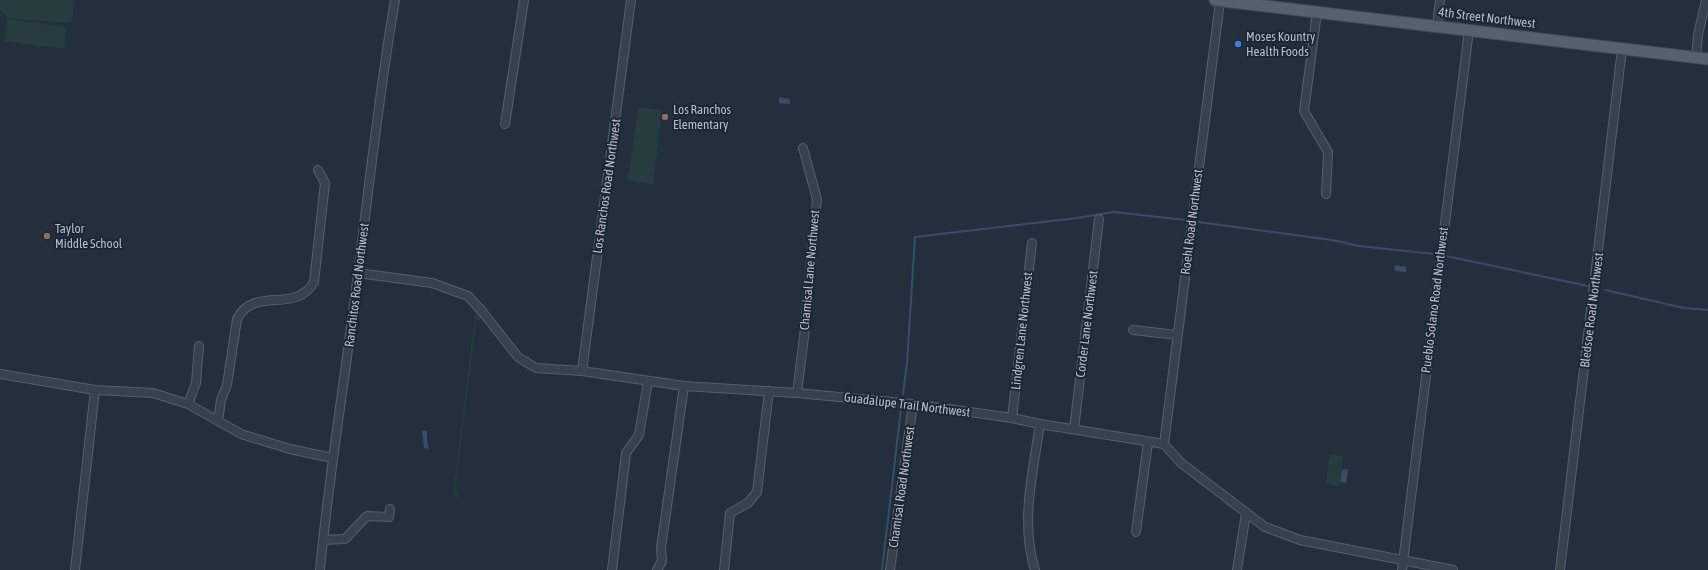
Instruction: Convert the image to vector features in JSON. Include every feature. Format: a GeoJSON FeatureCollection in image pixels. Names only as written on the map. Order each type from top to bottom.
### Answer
{"type":"FeatureCollection","features":[{"type":"Feature","properties":{"kind":"main road","name":"4th Street Northwest"},"geometry":{"type":"LineString","coordinates":[[1217,0],[1708,59]]}},
{"type":"Feature","properties":{"kind":"street","name":"Ranchitos Road Northwest"},"geometry":{"type":"LineString","coordinates":[[320,570],[332,458],[345,380],[375,133],[395,0]]}},
{"type":"Feature","properties":{"kind":"street"},"geometry":{"type":"LineString","coordinates":[[505,124],[524,0]]}},
{"type":"Feature","properties":{"kind":"street","name":"Los Ranchos Road Northwest"},"geometry":{"type":"LineString","coordinates":[[582,371],[631,0]]}},
{"type":"Feature","properties":{"kind":"street","name":"Roehl Road Northwest"},"geometry":{"type":"LineString","coordinates":[[1164,444],[1217,0]]}},
{"type":"Feature","properties":{"kind":"street"},"geometry":{"type":"LineString","coordinates":[[1437,26],[1440,0]]}},
{"type":"Feature","properties":{"kind":"street"},"geometry":{"type":"LineString","coordinates":[[1696,58],[1698,35],[1706,0]]}},
{"type":"Feature","properties":{"kind":"street"},"geometry":{"type":"LineString","coordinates":[[1317,12],[1304,111],[1328,152],[1326,194]]}},
{"type":"Feature","properties":{"kind":"street","name":"Pueblo Solano Road Northwest"},"geometry":{"type":"LineString","coordinates":[[1402,570],[1469,30]]}},
{"type":"Feature","properties":{"kind":"street","name":"Bledsoe Road Northwest"},"geometry":{"type":"LineString","coordinates":[[1560,570],[1622,49]]}},
{"type":"Feature","properties":{"kind":"street","name":"Chamisal Lane Northwest"},"geometry":{"type":"LineString","coordinates":[[797,393],[804,337],[817,199],[803,148]]}},
{"type":"Feature","properties":{"kind":"street"},"geometry":{"type":"LineString","coordinates":[[218,421],[221,400],[227,385],[237,319],[242,310],[254,303],[304,295],[310,290],[314,282],[325,183],[318,170]]}},
{"type":"Feature","properties":{"kind":"street","name":"Corder Lane Northwest"},"geometry":{"type":"LineString","coordinates":[[1074,429],[1099,219]]}},
{"type":"Feature","properties":{"kind":"street","name":"Lindgren Lane Northwest"},"geometry":{"type":"LineString","coordinates":[[1012,418],[1032,243]]}},
{"type":"Feature","properties":{"kind":"street","name":"Guadalupe Trail Northwest"},"geometry":{"type":"LineString","coordinates":[[358,273],[432,283],[468,296],[518,357],[536,368],[582,371],[684,386],[797,393],[913,404],[1012,418],[1164,444]]}},
{"type":"Feature","properties":{"kind":"street"},"geometry":{"type":"LineString","coordinates":[[1133,330],[1178,335]]}},
{"type":"Feature","properties":{"kind":"street"},"geometry":{"type":"LineString","coordinates":[[188,404],[196,383],[199,346]]}},
{"type":"Feature","properties":{"kind":"street"},"geometry":{"type":"LineString","coordinates":[[0,374],[95,390],[153,393],[188,404],[241,434],[290,449],[332,458]]}},
{"type":"Feature","properties":{"kind":"street"},"geometry":{"type":"LineString","coordinates":[[612,570],[626,453],[638,435],[648,381]]}},
{"type":"Feature","properties":{"kind":"street"},"geometry":{"type":"LineString","coordinates":[[657,570],[662,561],[661,548],[684,386]]}},
{"type":"Feature","properties":{"kind":"street"},"geometry":{"type":"LineString","coordinates":[[75,570],[95,390]]}},
{"type":"Feature","properties":{"kind":"street"},"geometry":{"type":"LineString","coordinates":[[724,570],[730,514],[748,503],[757,492],[769,391]]}},
{"type":"Feature","properties":{"kind":"street","name":"Chamisal Road Northwest"},"geometry":{"type":"LineString","coordinates":[[890,570],[913,404]]}},
{"type":"Feature","properties":{"kind":"street"},"geometry":{"type":"LineString","coordinates":[[1035,570],[1031,557],[1028,525],[1040,424]]}},
{"type":"Feature","properties":{"kind":"street"},"geometry":{"type":"LineString","coordinates":[[1136,532],[1148,442]]}},
{"type":"Feature","properties":{"kind":"street"},"geometry":{"type":"LineString","coordinates":[[1164,444],[1181,463],[1264,527],[1300,540],[1453,570]]}},
{"type":"Feature","properties":{"kind":"street"},"geometry":{"type":"LineString","coordinates":[[323,540],[345,539],[367,516],[389,517],[390,509]]}},
{"type":"Feature","properties":{"kind":"street"},"geometry":{"type":"LineString","coordinates":[[1237,570],[1246,513]]}},
{"type":"Feature","properties":{"kind":"green space"},"geometry":{"type":"Polygon","coordinates":[[[0,0],[75,0],[71,23],[8,18],[0,9],[0,0]]]}},
{"type":"Feature","properties":{"kind":"green space"},"geometry":{"type":"Polygon","coordinates":[[[7,19],[66,27],[64,49],[4,41],[7,19]]]}},
{"type":"Feature","properties":{"kind":"green space"},"geometry":{"type":"Polygon","coordinates":[[[638,107],[662,110],[653,184],[628,180],[638,107]]]}},
{"type":"Feature","properties":{"kind":"green space"},"geometry":{"type":"Polygon","coordinates":[[[476,308],[485,318],[476,321],[455,489],[459,498],[453,496],[476,308]]]}},
{"type":"Feature","properties":{"kind":"green space"},"geometry":{"type":"Polygon","coordinates":[[[1330,454],[1343,456],[1339,486],[1326,484],[1330,454]]]}},
{"type":"Feature","properties":{"kind":"water"},"geometry":{"type":"Polygon","coordinates":[[[779,97],[790,99],[790,104],[779,103],[779,97]]]}},
{"type":"Feature","properties":{"kind":"water"},"geometry":{"type":"Polygon","coordinates":[[[1395,265],[1406,267],[1406,272],[1394,271],[1395,265]]]}},
{"type":"Feature","properties":{"kind":"water"},"geometry":{"type":"Polygon","coordinates":[[[422,431],[427,431],[428,449],[424,448],[422,431]]]}},
{"type":"Feature","properties":{"kind":"water"},"geometry":{"type":"Polygon","coordinates":[[[1342,469],[1348,470],[1346,483],[1340,482],[1342,469]]]}},
{"type":"Feature","properties":{"kind":"waterway"},"geometry":{"type":"LineString","coordinates":[[903,394],[907,363],[915,237],[1077,218],[1114,212],[1185,220]]}},
{"type":"Feature","properties":{"kind":"waterway"},"geometry":{"type":"LineString","coordinates":[[1198,222],[1332,240],[1359,246],[1435,254]]}},
{"type":"Feature","properties":{"kind":"waterway"},"geometry":{"type":"LineString","coordinates":[[1446,256],[1588,286]]}},
{"type":"Feature","properties":{"kind":"waterway"},"geometry":{"type":"LineString","coordinates":[[1605,290],[1684,308],[1708,310]]}},
{"type":"Feature","properties":{"kind":"waterway"},"geometry":{"type":"LineString","coordinates":[[882,570],[901,409]]}},
{"type":"Feature","properties":{"kind":"place","name":"Moses Kountry Health Foods"},"geometry":{"type":"Point","coordinates":[1238,44]}},
{"type":"Feature","properties":{"kind":"place","name":"Los Ranchos Elementary"},"geometry":{"type":"Point","coordinates":[665,117]}},
{"type":"Feature","properties":{"kind":"place","name":"Taylor Middle School"},"geometry":{"type":"Point","coordinates":[47,236]}}]}
